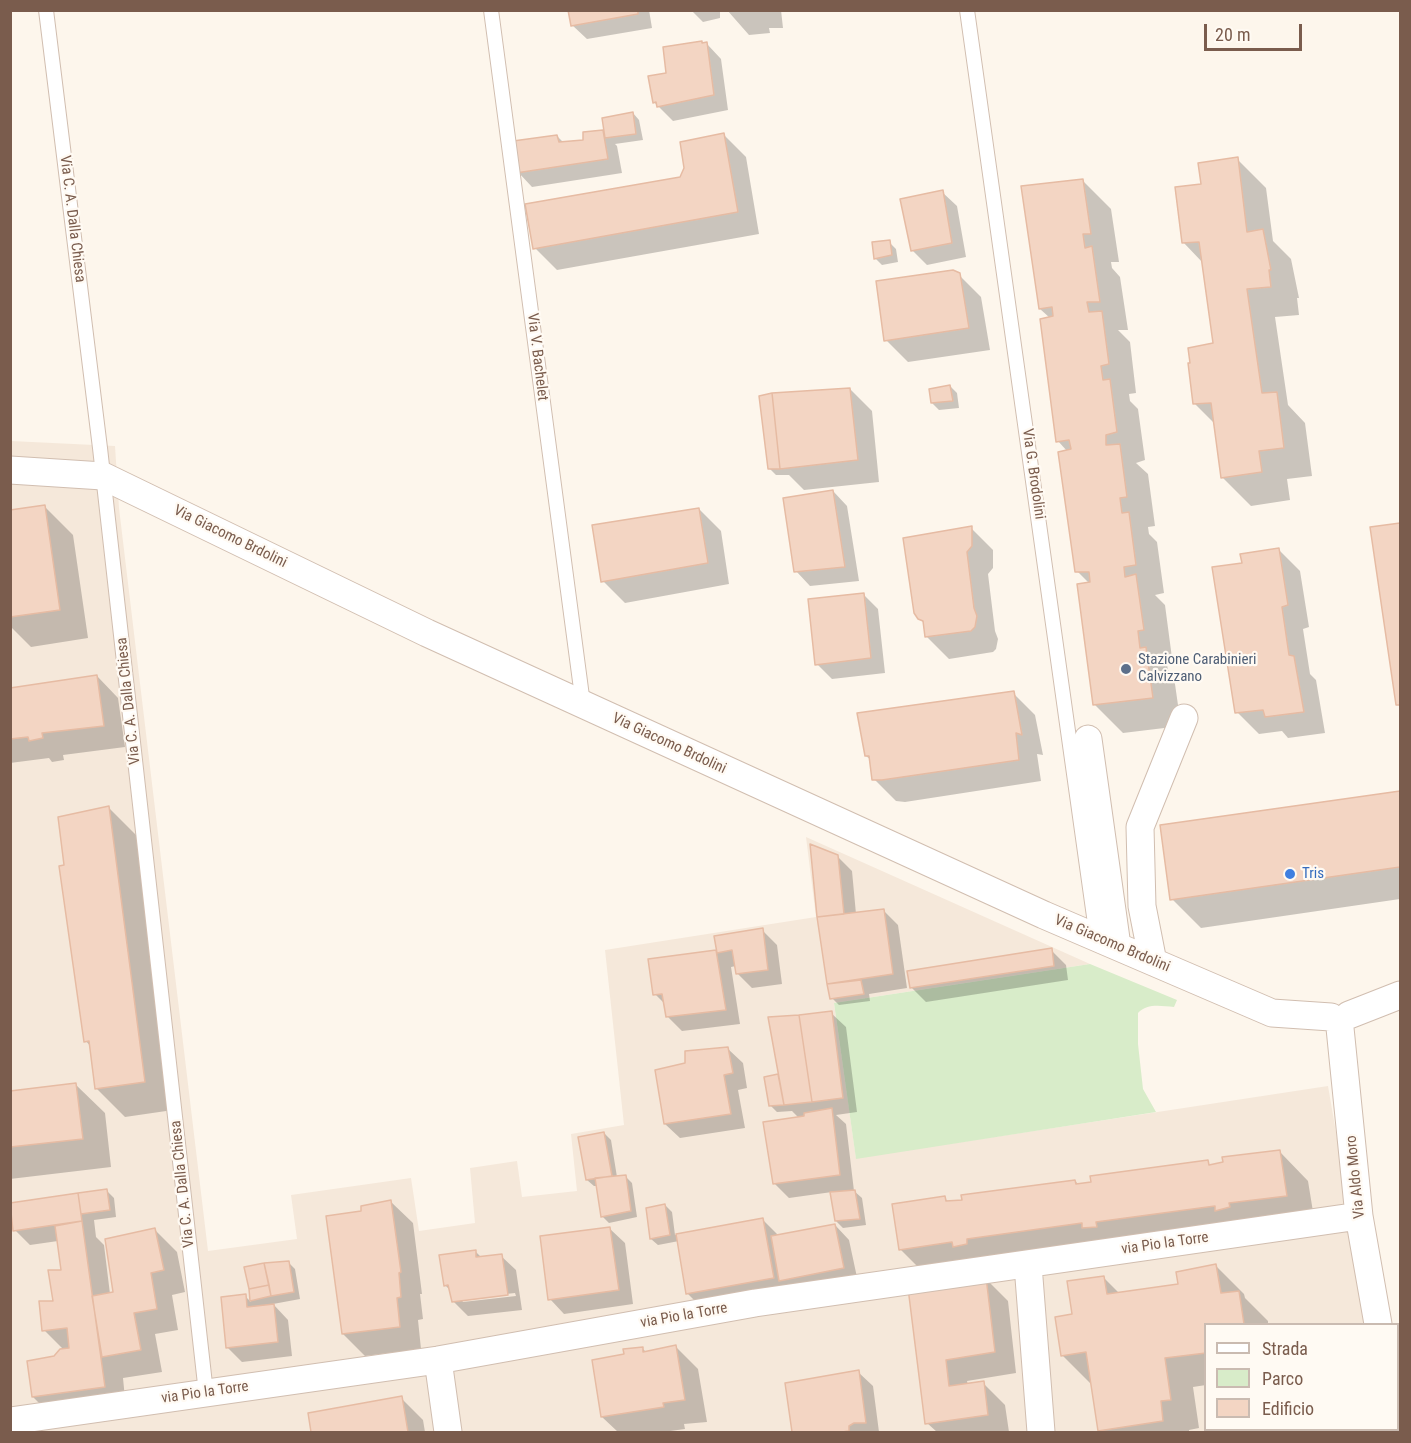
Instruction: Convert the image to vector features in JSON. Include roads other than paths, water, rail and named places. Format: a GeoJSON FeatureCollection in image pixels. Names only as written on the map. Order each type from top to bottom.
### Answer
{"type":"FeatureCollection","features":[{"type":"Feature","properties":{"kind":"street","name":"Via Giacomo Brdolini"},"geometry":{"type":"LineString","coordinates":[[10,470],[103,476],[427,633],[1107,942],[1272,1013],[1340,1020]]}},
{"type":"Feature","properties":{"kind":"street"},"geometry":{"type":"LineString","coordinates":[[1153,962],[1142,906],[1140,827],[1184,718]]}},
{"type":"Feature","properties":{"kind":"street"},"geometry":{"type":"LineString","coordinates":[[1088,739],[1107,942]]}},
{"type":"Feature","properties":{"kind":"street"},"geometry":{"type":"LineString","coordinates":[[1340,1020],[1401,995]]}},
{"type":"Feature","properties":{"kind":"street","name":"Via Aldo Moro"},"geometry":{"type":"LineString","coordinates":[[1340,1020],[1359,1216],[1378,1323]]}},
{"type":"Feature","properties":{"kind":"street","name":"via Pio la Torre"},"geometry":{"type":"LineString","coordinates":[[10,1421],[438,1360],[755,1303],[1359,1216]]}},
{"type":"Feature","properties":{"kind":"street"},"geometry":{"type":"LineString","coordinates":[[1028,1265],[1041,1432]]}},
{"type":"Feature","properties":{"kind":"street"},"geometry":{"type":"LineString","coordinates":[[438,1360],[448,1432]]}},
{"type":"Feature","properties":{"kind":"lane","name":"Via C. A. Dalla Chiesa"},"geometry":{"type":"LineString","coordinates":[[46,10],[103,476],[206,1393]]}},
{"type":"Feature","properties":{"kind":"lane","name":"Via V. Bachelet"},"geometry":{"type":"LineString","coordinates":[[492,10],[583,704]]}},
{"type":"Feature","properties":{"kind":"lane","name":"Via G. Brodolini"},"geometry":{"type":"LineString","coordinates":[[967,10],[1107,942]]}},
{"type":"Feature","properties":{"kind":"place","name":"Stazione Carabinieri Calvizzano"},"geometry":{"type":"Point","coordinates":[1126,669]}},
{"type":"Feature","properties":{"kind":"place","name":"Tris"},"geometry":{"type":"Point","coordinates":[1290,874]}}]}
